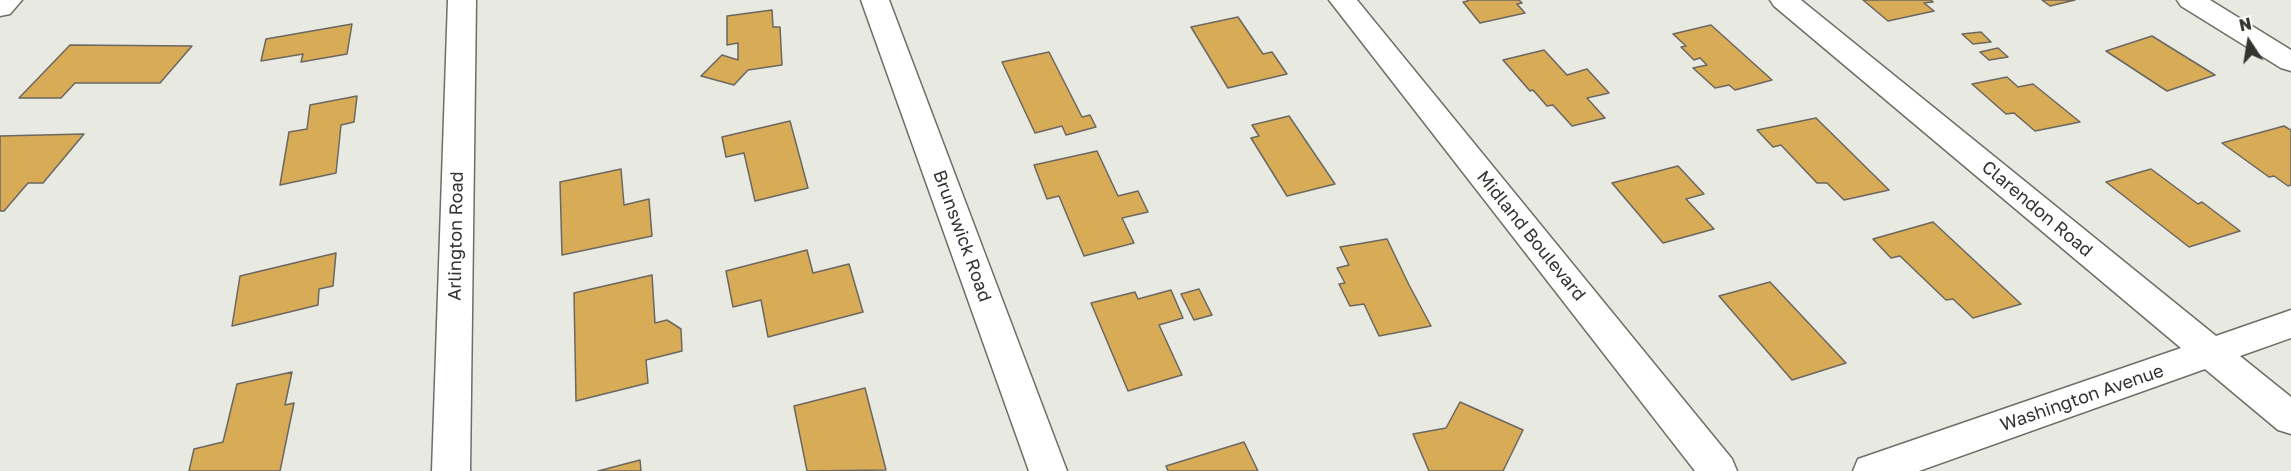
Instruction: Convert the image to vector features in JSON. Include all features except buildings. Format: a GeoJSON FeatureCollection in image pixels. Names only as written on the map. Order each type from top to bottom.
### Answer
{"type":"FeatureCollection","features":[{"type":"Feature","properties":{"kind":"street"},"geometry":{"type":"LineString","coordinates":[[0,8],[8,0]]}},
{"type":"Feature","properties":{"kind":"street","name":"Arlington Road"},"geometry":{"type":"LineString","coordinates":[[451,471],[462,0]]}},
{"type":"Feature","properties":{"kind":"street","name":"Brunswick Road"},"geometry":{"type":"LineString","coordinates":[[875,0],[1048,471]]}},
{"type":"Feature","properties":{"kind":"street","name":"Midland Boulevard"},"geometry":{"type":"LineString","coordinates":[[1343,0],[1718,471]]}},
{"type":"Feature","properties":{"kind":"street","name":"Clarendon Road"},"geometry":{"type":"LineString","coordinates":[[1784,0],[2291,418]]}},
{"type":"Feature","properties":{"kind":"street"},"geometry":{"type":"LineString","coordinates":[[2191,0],[2291,62]]}},
{"type":"Feature","properties":{"kind":"street","name":"Washington Avenue"},"geometry":{"type":"LineString","coordinates":[[1872,471],[2291,324]]}}]}
